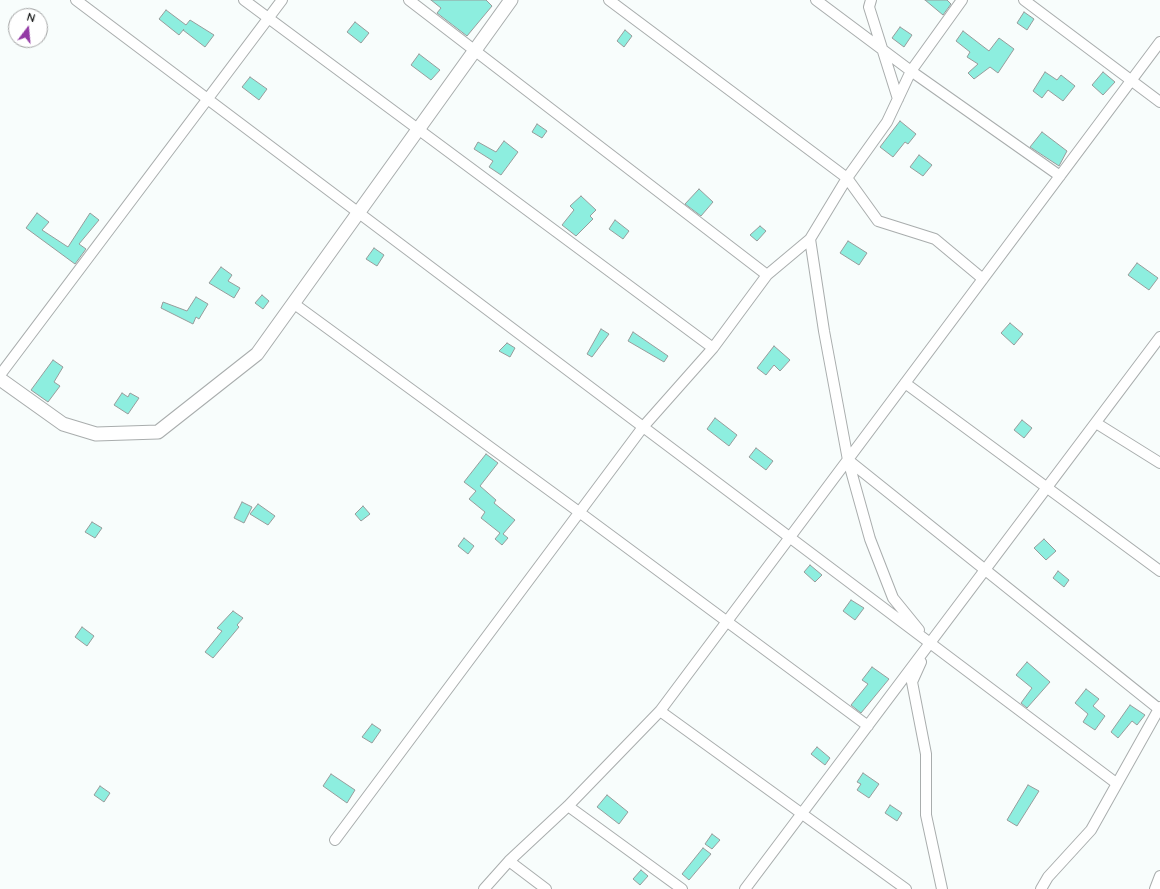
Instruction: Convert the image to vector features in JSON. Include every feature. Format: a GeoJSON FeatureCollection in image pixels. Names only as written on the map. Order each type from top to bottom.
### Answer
{"type":"FeatureCollection","features":[{"type":"Feature","properties":{"kind":"street"},"geometry":{"type":"LineString","coordinates":[[76,0],[1116,783]]}},
{"type":"Feature","properties":{"kind":"street"},"geometry":{"type":"LineString","coordinates":[[244,0],[713,348]]}},
{"type":"Feature","properties":{"kind":"street"},"geometry":{"type":"LineString","coordinates":[[0,375],[282,0]]}},
{"type":"Feature","properties":{"kind":"street"},"geometry":{"type":"LineString","coordinates":[[409,0],[767,275]]}},
{"type":"Feature","properties":{"kind":"street"},"geometry":{"type":"LineString","coordinates":[[0,379],[62,424],[96,434],[158,432],[258,354],[511,0]]}},
{"type":"Feature","properties":{"kind":"street"},"geometry":{"type":"LineString","coordinates":[[608,0],[847,178],[878,221],[935,239],[983,279]]}},
{"type":"Feature","properties":{"kind":"street"},"geometry":{"type":"LineString","coordinates":[[816,0],[911,71],[1060,176]]}},
{"type":"Feature","properties":{"kind":"street"},"geometry":{"type":"LineString","coordinates":[[871,0],[869,7],[884,50],[898,99]]}},
{"type":"Feature","properties":{"kind":"street"},"geometry":{"type":"LineString","coordinates":[[335,840],[642,427],[713,348],[767,275],[810,239],[847,178],[887,122],[911,71],[962,0]]}},
{"type":"Feature","properties":{"kind":"street"},"geometry":{"type":"LineString","coordinates":[[1024,0],[1160,102]]}},
{"type":"Feature","properties":{"kind":"street"},"geometry":{"type":"LineString","coordinates":[[484,889],[509,861],[568,806],[660,710],[1160,42]]}},
{"type":"Feature","properties":{"kind":"street"},"geometry":{"type":"LineString","coordinates":[[810,239],[824,330],[848,460],[870,539],[893,598],[930,643]]}},
{"type":"Feature","properties":{"kind":"street"},"geometry":{"type":"LineString","coordinates":[[293,303],[580,512],[868,726]]}},
{"type":"Feature","properties":{"kind":"street"},"geometry":{"type":"LineString","coordinates":[[745,889],[1160,337]]}},
{"type":"Feature","properties":{"kind":"street"},"geometry":{"type":"LineString","coordinates":[[905,383],[1160,571]]}},
{"type":"Feature","properties":{"kind":"street"},"geometry":{"type":"LineString","coordinates":[[1096,423],[1160,463]]}},
{"type":"Feature","properties":{"kind":"street"},"geometry":{"type":"LineString","coordinates":[[848,460],[1159,708],[1091,830],[1048,876],[1041,889]]}},
{"type":"Feature","properties":{"kind":"street"},"geometry":{"type":"LineString","coordinates":[[930,643],[912,682],[926,754],[926,815],[942,889]]}},
{"type":"Feature","properties":{"kind":"street"},"geometry":{"type":"LineString","coordinates":[[660,710],[906,889]]}},
{"type":"Feature","properties":{"kind":"street"},"geometry":{"type":"LineString","coordinates":[[568,806],[682,889]]}},
{"type":"Feature","properties":{"kind":"street"},"geometry":{"type":"LineString","coordinates":[[509,861],[546,889]]}},
{"type":"Feature","properties":{"kind":"street"},"geometry":{"type":"LineString","coordinates":[[1155,889],[1160,876]]}},
{"type":"Feature","properties":{"kind":"building"},"geometry":{"type":"Polygon","coordinates":[[[431,0],[486,0],[492,6],[467,36],[437,13],[441,8],[431,0]]]}},
{"type":"Feature","properties":{"kind":"building"},"geometry":{"type":"Polygon","coordinates":[[[925,0],[947,0],[951,4],[943,15],[925,0]]]}},
{"type":"Feature","properties":{"kind":"building"},"geometry":{"type":"Polygon","coordinates":[[[166,10],[186,25],[190,20],[214,35],[205,47],[183,30],[179,35],[159,19],[166,10]]]}},
{"type":"Feature","properties":{"kind":"building"},"geometry":{"type":"Polygon","coordinates":[[[1024,12],[1034,19],[1027,30],[1017,23],[1024,12]]]}},
{"type":"Feature","properties":{"kind":"building"},"geometry":{"type":"Polygon","coordinates":[[[355,22],[369,33],[361,43],[347,32],[355,22]]]}},
{"type":"Feature","properties":{"kind":"building"},"geometry":{"type":"Polygon","coordinates":[[[900,27],[912,35],[904,47],[892,38],[900,27]]]}},
{"type":"Feature","properties":{"kind":"building"},"geometry":{"type":"Polygon","coordinates":[[[625,30],[632,36],[624,47],[617,41],[625,30]]]}},
{"type":"Feature","properties":{"kind":"building"},"geometry":{"type":"Polygon","coordinates":[[[963,31],[989,51],[999,38],[1014,49],[998,73],[990,67],[974,79],[968,73],[978,64],[967,57],[970,52],[956,41],[963,31]]]}},
{"type":"Feature","properties":{"kind":"building"},"geometry":{"type":"Polygon","coordinates":[[[419,54],[440,70],[431,80],[411,65],[419,54]]]}},
{"type":"Feature","properties":{"kind":"building"},"geometry":{"type":"Polygon","coordinates":[[[1045,72],[1057,80],[1061,75],[1075,86],[1063,101],[1048,90],[1042,98],[1033,91],[1045,72]]]}},
{"type":"Feature","properties":{"kind":"building"},"geometry":{"type":"Polygon","coordinates":[[[1103,72],[1115,82],[1103,95],[1092,85],[1103,72]]]}},
{"type":"Feature","properties":{"kind":"building"},"geometry":{"type":"Polygon","coordinates":[[[250,77],[267,89],[259,100],[242,87],[250,77]]]}},
{"type":"Feature","properties":{"kind":"building"},"geometry":{"type":"Polygon","coordinates":[[[900,121],[916,134],[908,144],[905,142],[893,157],[880,147],[900,121]]]}},
{"type":"Feature","properties":{"kind":"building"},"geometry":{"type":"Polygon","coordinates":[[[537,124],[547,131],[542,138],[532,132],[537,124]]]}},
{"type":"Feature","properties":{"kind":"building"},"geometry":{"type":"Polygon","coordinates":[[[1042,132],[1067,151],[1059,166],[1030,147],[1042,132]]]}},
{"type":"Feature","properties":{"kind":"building"},"geometry":{"type":"Polygon","coordinates":[[[504,141],[518,152],[501,175],[489,167],[493,161],[474,149],[478,142],[496,152],[504,141]]]}},
{"type":"Feature","properties":{"kind":"building"},"geometry":{"type":"Polygon","coordinates":[[[919,155],[932,165],[923,176],[910,167],[919,155]]]}},
{"type":"Feature","properties":{"kind":"building"},"geometry":{"type":"Polygon","coordinates":[[[699,189],[713,202],[701,216],[685,204],[699,189]]]}},
{"type":"Feature","properties":{"kind":"building"},"geometry":{"type":"Polygon","coordinates":[[[581,196],[596,210],[590,216],[593,219],[576,236],[562,225],[574,210],[570,206],[581,196]]]}},
{"type":"Feature","properties":{"kind":"building"},"geometry":{"type":"Polygon","coordinates":[[[37,213],[49,222],[42,230],[68,247],[90,213],[99,220],[79,244],[86,249],[75,264],[26,228],[37,213]]]}},
{"type":"Feature","properties":{"kind":"building"},"geometry":{"type":"Polygon","coordinates":[[[615,220],[629,231],[623,239],[609,229],[615,220]]]}},
{"type":"Feature","properties":{"kind":"building"},"geometry":{"type":"Polygon","coordinates":[[[760,226],[766,231],[757,241],[750,235],[760,226]]]}},
{"type":"Feature","properties":{"kind":"building"},"geometry":{"type":"Polygon","coordinates":[[[848,241],[867,253],[859,265],[840,253],[848,241]]]}},
{"type":"Feature","properties":{"kind":"building"},"geometry":{"type":"Polygon","coordinates":[[[374,248],[384,255],[377,266],[366,259],[374,248]]]}},
{"type":"Feature","properties":{"kind":"building"},"geometry":{"type":"Polygon","coordinates":[[[1137,263],[1158,278],[1149,290],[1128,275],[1137,263]]]}},
{"type":"Feature","properties":{"kind":"building"},"geometry":{"type":"Polygon","coordinates":[[[221,267],[232,275],[228,281],[240,288],[234,298],[209,283],[221,267]]]}},
{"type":"Feature","properties":{"kind":"building"},"geometry":{"type":"Polygon","coordinates":[[[262,295],[269,301],[263,309],[255,303],[262,295]]]}},
{"type":"Feature","properties":{"kind":"building"},"geometry":{"type":"Polygon","coordinates":[[[196,297],[208,304],[199,319],[196,317],[193,324],[161,308],[163,302],[187,311],[196,297]]]}},
{"type":"Feature","properties":{"kind":"building"},"geometry":{"type":"Polygon","coordinates":[[[1010,323],[1023,334],[1014,345],[1001,333],[1010,323]]]}},
{"type":"Feature","properties":{"kind":"building"},"geometry":{"type":"Polygon","coordinates":[[[601,329],[609,334],[592,357],[587,354],[601,329]]]}},
{"type":"Feature","properties":{"kind":"building"},"geometry":{"type":"Polygon","coordinates":[[[633,332],[668,356],[664,362],[628,341],[633,332]]]}},
{"type":"Feature","properties":{"kind":"building"},"geometry":{"type":"Polygon","coordinates":[[[507,343],[515,348],[510,357],[499,351],[507,343]]]}},
{"type":"Feature","properties":{"kind":"building"},"geometry":{"type":"Polygon","coordinates":[[[774,346],[790,360],[780,371],[774,365],[766,375],[757,368],[774,346]]]}},
{"type":"Feature","properties":{"kind":"building"},"geometry":{"type":"Polygon","coordinates":[[[53,360],[63,367],[54,382],[60,386],[48,402],[31,390],[53,360]]]}},
{"type":"Feature","properties":{"kind":"building"},"geometry":{"type":"Polygon","coordinates":[[[122,393],[128,397],[130,393],[139,398],[128,414],[114,405],[122,393]]]}},
{"type":"Feature","properties":{"kind":"building"},"geometry":{"type":"Polygon","coordinates":[[[715,418],[737,435],[729,446],[707,429],[715,418]]]}},
{"type":"Feature","properties":{"kind":"building"},"geometry":{"type":"Polygon","coordinates":[[[1022,420],[1032,428],[1024,438],[1014,430],[1022,420]]]}},
{"type":"Feature","properties":{"kind":"building"},"geometry":{"type":"Polygon","coordinates":[[[756,448],[773,461],[766,470],[749,457],[756,448]]]}},
{"type":"Feature","properties":{"kind":"building"},"geometry":{"type":"Polygon","coordinates":[[[486,454],[498,463],[480,486],[496,500],[494,503],[515,520],[503,534],[508,538],[502,545],[495,539],[500,533],[481,518],[485,512],[469,499],[476,491],[464,482],[486,454]]]}},
{"type":"Feature","properties":{"kind":"building"},"geometry":{"type":"Polygon","coordinates":[[[242,502],[252,507],[244,523],[234,518],[242,502]]]}},
{"type":"Feature","properties":{"kind":"building"},"geometry":{"type":"Polygon","coordinates":[[[258,504],[275,516],[268,525],[250,514],[258,504]]]}},
{"type":"Feature","properties":{"kind":"building"},"geometry":{"type":"Polygon","coordinates":[[[363,506],[370,514],[361,521],[355,514],[363,506]]]}},
{"type":"Feature","properties":{"kind":"building"},"geometry":{"type":"Polygon","coordinates":[[[92,522],[102,528],[95,538],[85,532],[92,522]]]}},
{"type":"Feature","properties":{"kind":"building"},"geometry":{"type":"Polygon","coordinates":[[[464,538],[474,546],[468,554],[458,546],[464,538]]]}},
{"type":"Feature","properties":{"kind":"building"},"geometry":{"type":"Polygon","coordinates":[[[1044,539],[1056,551],[1046,560],[1034,548],[1044,539]]]}},
{"type":"Feature","properties":{"kind":"building"},"geometry":{"type":"Polygon","coordinates":[[[810,565],[822,575],[815,582],[804,572],[810,565]]]}},
{"type":"Feature","properties":{"kind":"building"},"geometry":{"type":"Polygon","coordinates":[[[1058,571],[1069,580],[1064,587],[1053,578],[1058,571]]]}},
{"type":"Feature","properties":{"kind":"building"},"geometry":{"type":"Polygon","coordinates":[[[851,600],[864,608],[855,620],[843,611],[851,600]]]}},
{"type":"Feature","properties":{"kind":"building"},"geometry":{"type":"Polygon","coordinates":[[[233,611],[243,618],[237,625],[239,627],[213,658],[205,652],[222,631],[217,628],[233,611]]]}},
{"type":"Feature","properties":{"kind":"building"},"geometry":{"type":"Polygon","coordinates":[[[82,627],[94,636],[87,646],[75,637],[82,627]]]}},
{"type":"Feature","properties":{"kind":"building"},"geometry":{"type":"Polygon","coordinates":[[[1027,662],[1050,682],[1027,708],[1021,703],[1032,688],[1016,675],[1027,662]]]}},
{"type":"Feature","properties":{"kind":"building"},"geometry":{"type":"Polygon","coordinates":[[[872,667],[889,679],[861,713],[851,705],[868,684],[862,680],[872,667]]]}},
{"type":"Feature","properties":{"kind":"building"},"geometry":{"type":"Polygon","coordinates":[[[1086,689],[1099,699],[1093,706],[1105,716],[1095,730],[1083,722],[1088,714],[1075,703],[1086,689]]]}},
{"type":"Feature","properties":{"kind":"building"},"geometry":{"type":"Polygon","coordinates":[[[1130,705],[1145,715],[1137,725],[1132,721],[1118,738],[1111,732],[1130,705]]]}},
{"type":"Feature","properties":{"kind":"building"},"geometry":{"type":"Polygon","coordinates":[[[372,724],[381,730],[372,743],[362,737],[372,724]]]}},
{"type":"Feature","properties":{"kind":"building"},"geometry":{"type":"Polygon","coordinates":[[[817,747],[830,758],[825,765],[811,754],[817,747]]]}},
{"type":"Feature","properties":{"kind":"building"},"geometry":{"type":"Polygon","coordinates":[[[863,773],[879,784],[869,798],[857,790],[861,784],[857,782],[863,773]]]}},
{"type":"Feature","properties":{"kind":"building"},"geometry":{"type":"Polygon","coordinates":[[[331,774],[355,790],[347,803],[323,786],[331,774]]]}},
{"type":"Feature","properties":{"kind":"building"},"geometry":{"type":"Polygon","coordinates":[[[1028,785],[1039,791],[1017,826],[1007,820],[1028,785]]]}},
{"type":"Feature","properties":{"kind":"building"},"geometry":{"type":"Polygon","coordinates":[[[100,786],[110,793],[104,802],[94,795],[100,786]]]}},
{"type":"Feature","properties":{"kind":"building"},"geometry":{"type":"Polygon","coordinates":[[[607,795],[628,812],[619,824],[597,807],[607,795]]]}},
{"type":"Feature","properties":{"kind":"building"},"geometry":{"type":"Polygon","coordinates":[[[890,805],[902,813],[897,821],[885,813],[890,805]]]}},
{"type":"Feature","properties":{"kind":"building"},"geometry":{"type":"Polygon","coordinates":[[[712,834],[720,840],[712,849],[705,844],[712,834]]]}},
{"type":"Feature","properties":{"kind":"building"},"geometry":{"type":"Polygon","coordinates":[[[703,848],[711,854],[689,880],[682,874],[703,848]]]}},
{"type":"Feature","properties":{"kind":"building"},"geometry":{"type":"Polygon","coordinates":[[[641,870],[648,876],[640,885],[633,879],[641,870]]]}}]}
